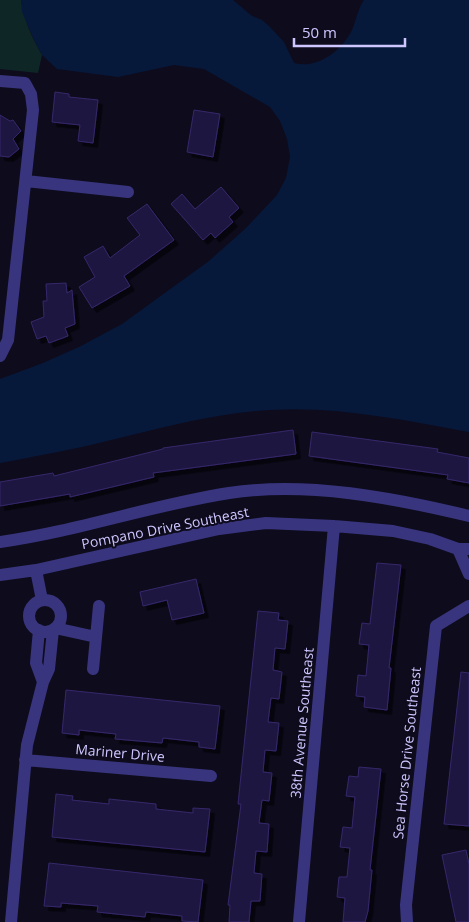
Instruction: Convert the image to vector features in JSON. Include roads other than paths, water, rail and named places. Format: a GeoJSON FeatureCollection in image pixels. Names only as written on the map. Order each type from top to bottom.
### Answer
{"type":"FeatureCollection","features":[{"type":"Feature","properties":{"kind":"street"},"geometry":{"type":"LineString","coordinates":[[0,81],[25,83],[31,94],[33,110],[8,340],[0,356]]}},
{"type":"Feature","properties":{"kind":"street"},"geometry":{"type":"LineString","coordinates":[[26,181],[128,192]]}},
{"type":"Feature","properties":{"kind":"street","name":"Pompano Drive Southeast"},"geometry":{"type":"LineString","coordinates":[[0,542],[33,537],[188,500],[231,492],[279,489],[368,496],[424,505],[469,516]]}},
{"type":"Feature","properties":{"kind":"street","name":"Pompano Drive Southeast"},"geometry":{"type":"LineString","coordinates":[[0,575],[36,570],[219,529],[266,523],[393,531],[430,539],[463,549],[469,574]]}},
{"type":"Feature","properties":{"kind":"street","name":"38th Avenue Southeast"},"geometry":{"type":"LineString","coordinates":[[299,922],[334,526]]}},
{"type":"Feature","properties":{"kind":"street"},"geometry":{"type":"LineString","coordinates":[[36,570],[42,600]]}},
{"type":"Feature","properties":{"kind":"street"},"geometry":{"type":"LineString","coordinates":[[11,922],[26,745],[43,682],[49,669],[54,629],[61,618],[59,608],[52,602],[42,600],[34,604],[30,612],[32,625],[39,630],[48,632],[54,629],[96,636]]}},
{"type":"Feature","properties":{"kind":"street"},"geometry":{"type":"LineString","coordinates":[[93,669],[99,606]]}},
{"type":"Feature","properties":{"kind":"street","name":"Sea Horse Drive Southeast"},"geometry":{"type":"LineString","coordinates":[[407,922],[406,905],[436,626],[469,606]]}},
{"type":"Feature","properties":{"kind":"street"},"geometry":{"type":"LineString","coordinates":[[39,630],[36,664],[43,682]]}},
{"type":"Feature","properties":{"kind":"street","name":"Mariner Drive"},"geometry":{"type":"LineString","coordinates":[[25,760],[211,776]]}},
{"type":"Feature","properties":{"kind":"water"},"geometry":{"type":"Polygon","coordinates":[[[21,0],[233,0],[252,16],[262,20],[269,26],[284,42],[294,63],[310,64],[325,59],[338,49],[351,33],[364,0],[469,0],[469,432],[345,412],[295,409],[270,410],[208,418],[0,463],[0,379],[81,346],[122,324],[209,261],[246,228],[277,195],[286,178],[290,157],[287,139],[280,121],[270,107],[204,69],[174,65],[118,77],[57,69],[42,55],[34,40],[22,12],[21,0]]]}}]}
